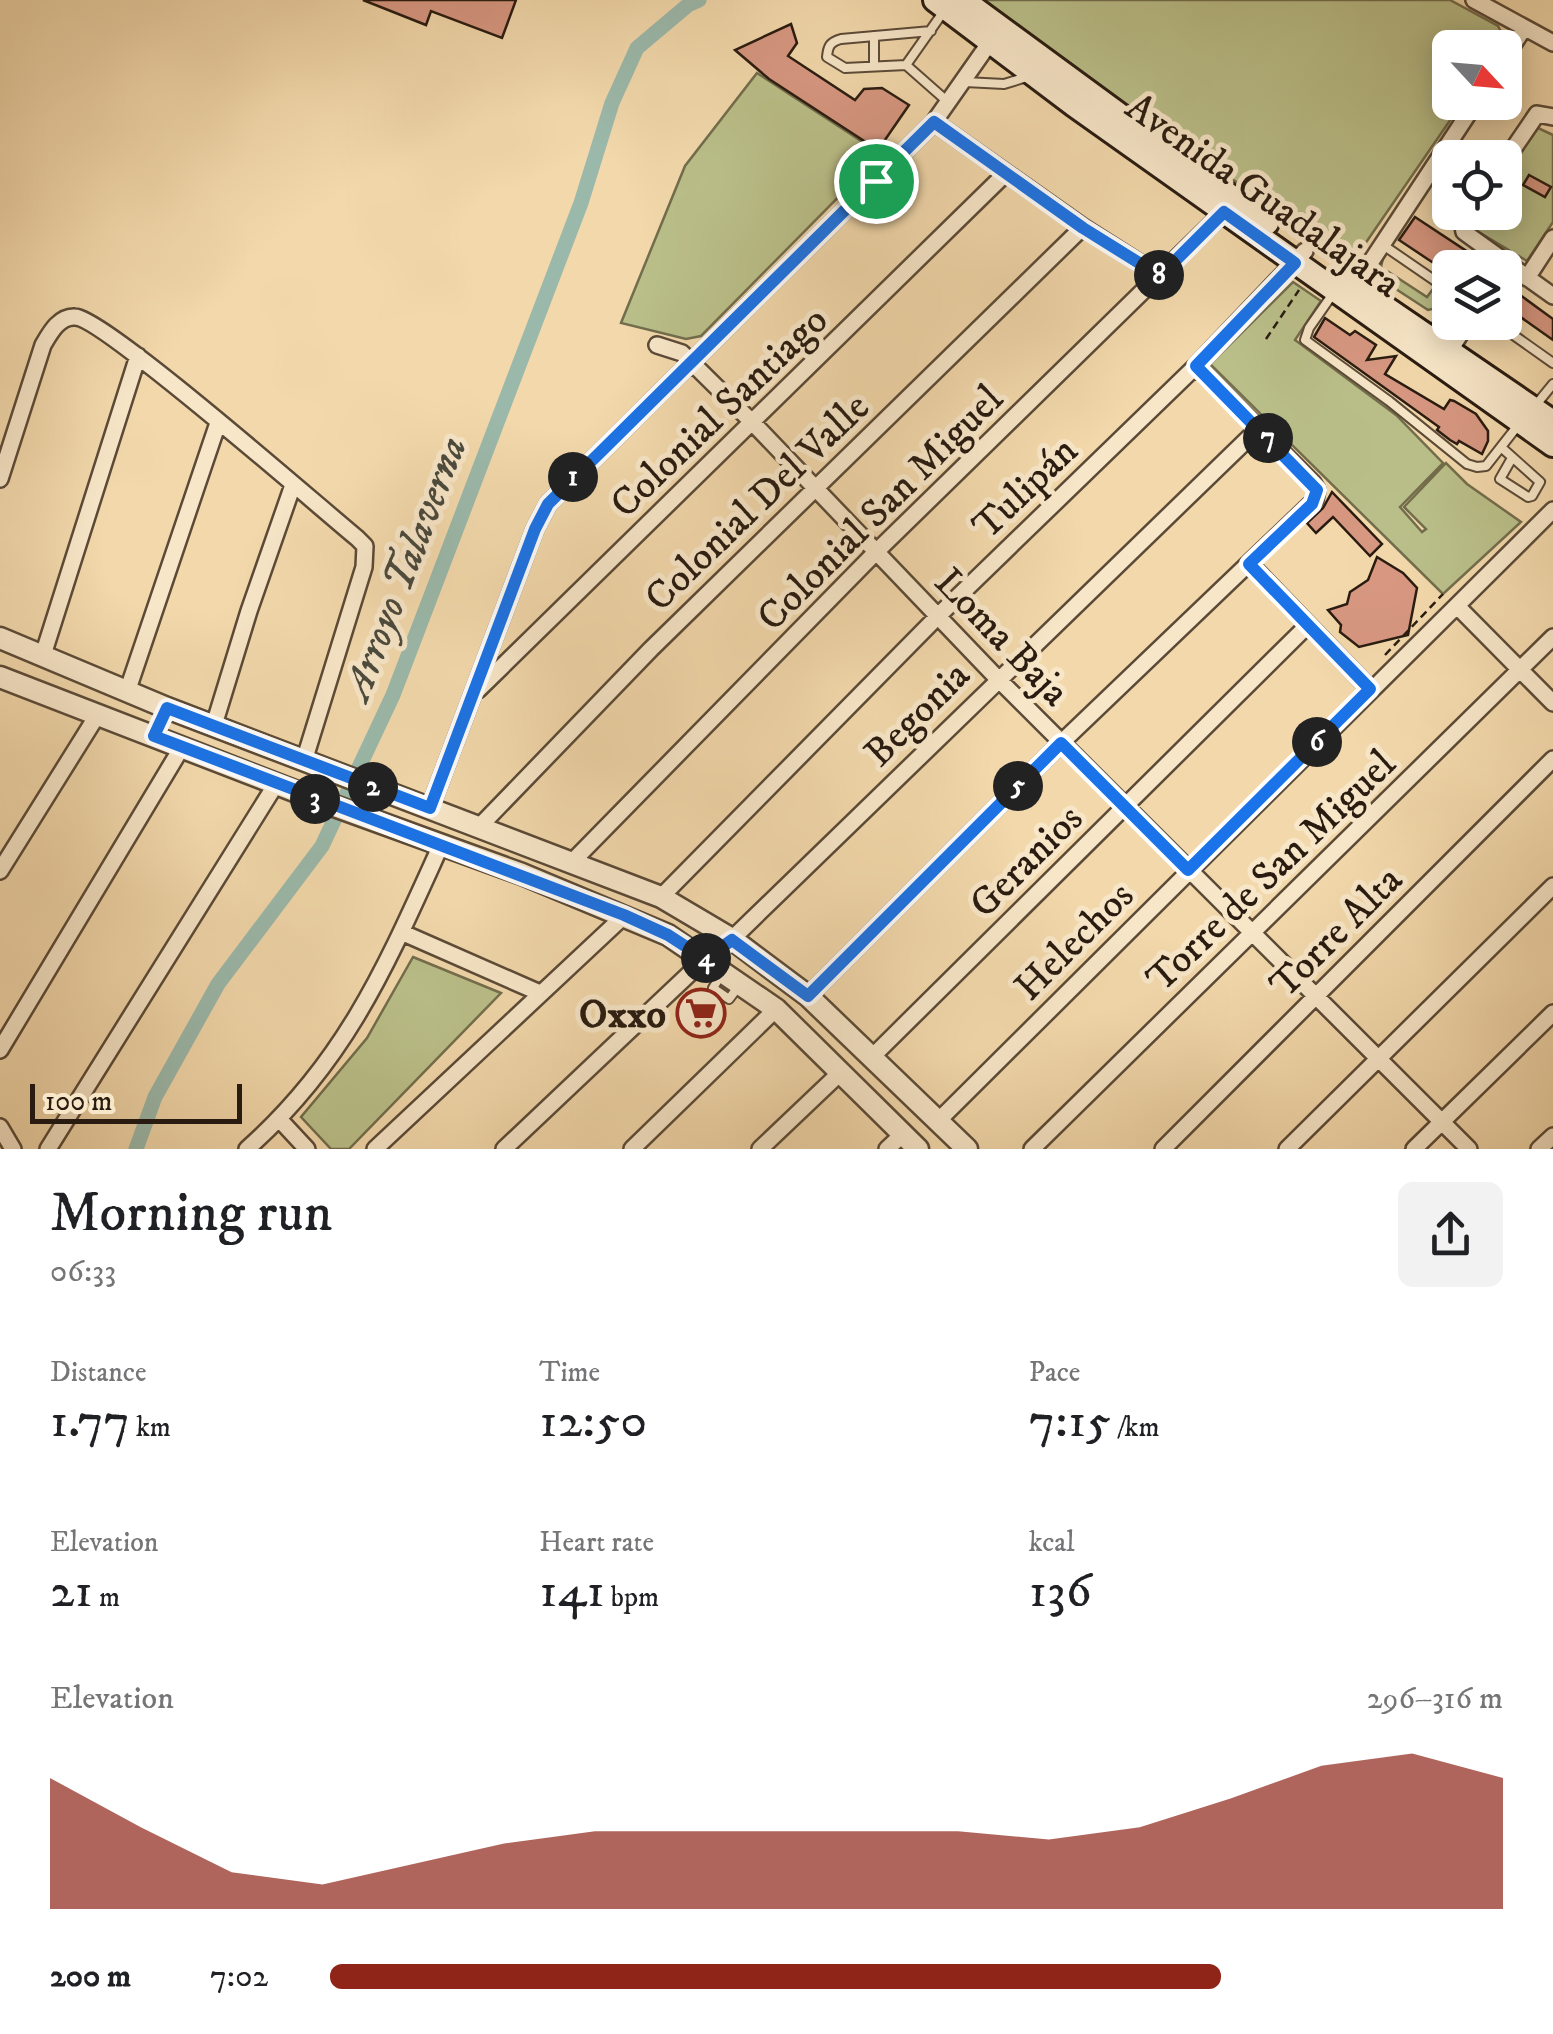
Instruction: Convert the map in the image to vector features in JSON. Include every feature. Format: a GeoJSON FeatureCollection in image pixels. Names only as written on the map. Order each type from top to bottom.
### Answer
{"type":"FeatureCollection","features":[{"type":"Feature","properties":{"kind":"main road","name":"Avenida Guadalajara"},"geometry":{"type":"LineString","coordinates":[[948,3],[1345,292],[1449,355],[1527,415],[1553,445]]}},
{"type":"Feature","properties":{"kind":"main road","name":"Avenida Guadalajara"},"geometry":{"type":"LineString","coordinates":[[995,35],[1034,75],[1229,206]]}},
{"type":"Feature","properties":{"kind":"main road","name":"Avenida Guadalajara"},"geometry":{"type":"LineString","coordinates":[[1345,292],[1449,355]]}},
{"type":"Feature","properties":{"kind":"main road","name":"Avenida Guadalajara"},"geometry":{"type":"LineString","coordinates":[[1527,415],[1553,422]]}},
{"type":"Feature","properties":{"kind":"street"},"geometry":{"type":"LineString","coordinates":[[1474,0],[1493,4],[1553,44]]}},
{"type":"Feature","properties":{"kind":"street"},"geometry":{"type":"LineString","coordinates":[[430,808],[535,529],[548,504],[934,122],[995,35]]}},
{"type":"Feature","properties":{"kind":"street"},"geometry":{"type":"LineString","coordinates":[[1519,140],[1537,114],[1553,117]]}},
{"type":"Feature","properties":{"kind":"street"},"geometry":{"type":"LineString","coordinates":[[1345,292],[1383,245],[1464,120]]}},
{"type":"Feature","properties":{"kind":"street"},"geometry":{"type":"LineString","coordinates":[[934,122],[1083,228],[1160,276]]}},
{"type":"Feature","properties":{"kind":"street","name":"Colonial Santiago"},"geometry":{"type":"LineString","coordinates":[[475,693],[1005,174]]}},
{"type":"Feature","properties":{"kind":"street","name":"Colonial San Miguel"},"geometry":{"type":"LineString","coordinates":[[572,862],[876,552],[1229,206]]}},
{"type":"Feature","properties":{"kind":"street","name":"Colonial Del Valle"},"geometry":{"type":"LineString","coordinates":[[480,826],[652,649],[1083,228]]}},
{"type":"Feature","properties":{"kind":"street"},"geometry":{"type":"LineString","coordinates":[[1464,230],[1488,250]]}},
{"type":"Feature","properties":{"kind":"street"},"geometry":{"type":"LineString","coordinates":[[1527,278],[1553,238]]}},
{"type":"Feature","properties":{"kind":"street","name":"Tulipán"},"geometry":{"type":"LineString","coordinates":[[661,897],[938,616],[1196,366],[1300,257]]}},
{"type":"Feature","properties":{"kind":"street"},"geometry":{"type":"LineString","coordinates":[[1522,275],[1553,296]]}},
{"type":"Feature","properties":{"kind":"street"},"geometry":{"type":"LineString","coordinates":[[0,479],[43,346],[65,318],[78,316],[138,356],[365,546],[364,567],[311,764]]}},
{"type":"Feature","properties":{"kind":"street"},"geometry":{"type":"LineString","coordinates":[[1449,340],[1449,355]]}},
{"type":"Feature","properties":{"kind":"street"},"geometry":{"type":"LineString","coordinates":[[1449,355],[1458,340]]}},
{"type":"Feature","properties":{"kind":"street","name":"Loma Baja"},"geometry":{"type":"LineString","coordinates":[[657,346],[682,353],[1061,743],[1469,1149]]}},
{"type":"Feature","properties":{"kind":"street"},"geometry":{"type":"LineString","coordinates":[[43,655],[138,356]]}},
{"type":"Feature","properties":{"kind":"street"},"geometry":{"type":"LineString","coordinates":[[808,996],[1061,743],[1312,504],[1317,495],[1314,483],[1196,366]]}},
{"type":"Feature","properties":{"kind":"street"},"geometry":{"type":"LineString","coordinates":[[127,692],[218,423]]}},
{"type":"Feature","properties":{"kind":"street","name":"Begonia"},"geometry":{"type":"LineString","coordinates":[[504,1149],[705,959],[732,940],[1258,428]]}},
{"type":"Feature","properties":{"kind":"street"},"geometry":{"type":"LineString","coordinates":[[214,725],[292,485]]}},
{"type":"Feature","properties":{"kind":"street","name":"Helechos"},"geometry":{"type":"LineString","coordinates":[[938,1121],[1553,510]]}},
{"type":"Feature","properties":{"kind":"street"},"geometry":{"type":"LineString","coordinates":[[1249,564],[1370,689]]}},
{"type":"Feature","properties":{"kind":"street"},"geometry":{"type":"LineString","coordinates":[[1458,608],[1553,703]]}},
{"type":"Feature","properties":{"kind":"street","name":"Geranios"},"geometry":{"type":"LineString","coordinates":[[873,1056],[1308,626]]}},
{"type":"Feature","properties":{"kind":"street","name":"Torre de San Miguel"},"geometry":{"type":"LineString","coordinates":[[1032,1149],[1553,637]]}},
{"type":"Feature","properties":{"kind":"street"},"geometry":{"type":"LineString","coordinates":[[0,638],[167,708],[661,897],[732,940],[808,996],[967,1149]]}},
{"type":"Feature","properties":{"kind":"street"},"geometry":{"type":"LineString","coordinates":[[3,683],[98,714],[668,935],[776,1010],[911,1142],[887,1149]]}},
{"type":"Feature","properties":{"kind":"street"},"geometry":{"type":"LineString","coordinates":[[154,736],[167,708]]}},
{"type":"Feature","properties":{"kind":"street"},"geometry":{"type":"LineString","coordinates":[[0,871],[98,714]]}},
{"type":"Feature","properties":{"kind":"street"},"geometry":{"type":"LineString","coordinates":[[0,1050],[182,747]]}},
{"type":"Feature","properties":{"kind":"street","name":"Torre Alta"},"geometry":{"type":"LineString","coordinates":[[1163,1149],[1553,758]]}},
{"type":"Feature","properties":{"kind":"street"},"geometry":{"type":"LineString","coordinates":[[48,1149],[276,784]]}},
{"type":"Feature","properties":{"kind":"street"},"geometry":{"type":"LineString","coordinates":[[247,1149],[280,1120],[354,1026],[441,845]]}},
{"type":"Feature","properties":{"kind":"street"},"geometry":{"type":"LineString","coordinates":[[1287,1149],[1553,886]]}},
{"type":"Feature","properties":{"kind":"street"},"geometry":{"type":"LineString","coordinates":[[374,1149],[624,915]]}},
{"type":"Feature","properties":{"kind":"street"},"geometry":{"type":"LineString","coordinates":[[401,932],[540,994]]}},
{"type":"Feature","properties":{"kind":"street"},"geometry":{"type":"LineString","coordinates":[[632,1149],[776,1010]]}},
{"type":"Feature","properties":{"kind":"street"},"geometry":{"type":"LineString","coordinates":[[1414,1149],[1553,1013]]}},
{"type":"Feature","properties":{"kind":"street"},"geometry":{"type":"LineString","coordinates":[[760,1149],[841,1072]]}},
{"type":"Feature","properties":{"kind":"street"},"geometry":{"type":"LineString","coordinates":[[280,1120],[308,1149]]}},
{"type":"Feature","properties":{"kind":"street"},"geometry":{"type":"LineString","coordinates":[[0,1126],[13,1149]]}},
{"type":"Feature","properties":{"kind":"street"},"geometry":{"type":"LineString","coordinates":[[1539,1149],[1553,1136]]}},
{"type":"Feature","properties":{"kind":"lane"},"geometry":{"type":"LineString","coordinates":[[906,65],[948,3]]}},
{"type":"Feature","properties":{"kind":"lane"},"geometry":{"type":"LineString","coordinates":[[931,31],[832,42],[827,58],[845,68],[906,65],[948,102]]}},
{"type":"Feature","properties":{"kind":"lane"},"geometry":{"type":"LineString","coordinates":[[874,36],[874,66]]}},
{"type":"Feature","properties":{"kind":"lane"},"geometry":{"type":"LineString","coordinates":[[963,81],[1004,84],[1034,75]]}},
{"type":"Feature","properties":{"kind":"lane"},"geometry":{"type":"LineString","coordinates":[[1383,245],[1432,279]]}},
{"type":"Feature","properties":{"kind":"lane"},"geometry":{"type":"LineString","coordinates":[[1345,292],[1306,334],[1310,345],[1389,400],[1467,464],[1486,466],[1552,389]]}},
{"type":"Feature","properties":{"kind":"lane"},"geometry":{"type":"LineString","coordinates":[[1520,340],[1553,363]]}},
{"type":"Feature","properties":{"kind":"lane"},"geometry":{"type":"LineString","coordinates":[[1502,448],[1540,482],[1532,496],[1500,479],[1512,458]]}},
{"type":"Feature","properties":{"kind":"path"},"geometry":{"type":"LineString","coordinates":[[1266,339],[1300,287]]}},
{"type":"Feature","properties":{"kind":"path"},"geometry":{"type":"LineString","coordinates":[[1376,664],[1443,594]]}},
{"type":"Feature","properties":{"kind":"green space"},"geometry":{"type":"Polygon","coordinates":[[[977,0],[1450,0],[1500,30],[1432,30],[1432,120],[1450,120],[1437,140],[1432,140],[1432,147],[1356,257],[1346,256],[977,0]]]}},
{"type":"Feature","properties":{"kind":"green space"},"geometry":{"type":"Polygon","coordinates":[[[757,73],[881,154],[701,336],[686,339],[621,323],[685,166],[757,73]]]}},
{"type":"Feature","properties":{"kind":"green space"},"geometry":{"type":"Polygon","coordinates":[[[1538,128],[1553,135],[1553,222],[1527,261],[1522,258],[1522,250],[1509,250],[1475,230],[1522,230],[1522,151],[1538,128]]]}},
{"type":"Feature","properties":{"kind":"green space"},"geometry":{"type":"Polygon","coordinates":[[[1378,256],[1383,258],[1381,267],[1427,297],[1432,290],[1432,309],[1428,310],[1373,272],[1378,256]]]}},
{"type":"Feature","properties":{"kind":"green space"},"geometry":{"type":"Polygon","coordinates":[[[1293,282],[1321,301],[1295,340],[1396,415],[1443,463],[1400,507],[1422,532],[1426,529],[1404,507],[1446,463],[1467,484],[1521,522],[1443,594],[1210,364],[1293,282]]]}},
{"type":"Feature","properties":{"kind":"green space"},"geometry":{"type":"Polygon","coordinates":[[[413,957],[501,993],[349,1149],[331,1149],[301,1117],[367,1038],[413,957]]]}},
{"type":"Feature","properties":{"kind":"building"},"geometry":{"type":"Polygon","coordinates":[[[363,0],[516,0],[502,38],[431,11],[426,25],[363,0]]]}},
{"type":"Feature","properties":{"kind":"building"},"geometry":{"type":"Polygon","coordinates":[[[791,24],[797,43],[788,56],[855,100],[864,89],[882,88],[909,105],[878,150],[769,79],[735,50],[791,24]]]}},
{"type":"Feature","properties":{"kind":"building"},"geometry":{"type":"Polygon","coordinates":[[[1529,175],[1551,187],[1545,197],[1523,185],[1529,175]]]}},
{"type":"Feature","properties":{"kind":"building"},"geometry":{"type":"Polygon","coordinates":[[[1415,217],[1465,250],[1432,250],[1432,262],[1399,240],[1415,217]]]}},
{"type":"Feature","properties":{"kind":"building"},"geometry":{"type":"Polygon","coordinates":[[[1522,296],[1553,319],[1553,340],[1522,318],[1522,296]]]}},
{"type":"Feature","properties":{"kind":"building"},"geometry":{"type":"Polygon","coordinates":[[[1325,318],[1350,335],[1355,331],[1376,345],[1367,360],[1396,356],[1385,374],[1444,409],[1450,400],[1476,414],[1488,431],[1482,454],[1450,440],[1437,430],[1439,427],[1314,337],[1325,318]]]}},
{"type":"Feature","properties":{"kind":"building"},"geometry":{"type":"Polygon","coordinates":[[[1332,492],[1382,544],[1370,556],[1333,517],[1316,533],[1307,523],[1323,508],[1332,492]]]}},
{"type":"Feature","properties":{"kind":"building"},"geometry":{"type":"Polygon","coordinates":[[[1377,557],[1403,573],[1417,588],[1408,635],[1359,647],[1340,632],[1341,625],[1328,610],[1347,604],[1350,592],[1368,580],[1377,557]]]}},
{"type":"Feature","properties":{"kind":"building","name":"Oxxo"},"geometry":{"type":"Polygon","coordinates":[[[697,992],[722,1017],[705,1033],[680,1009],[697,992]]]}},
{"type":"Feature","properties":{"kind":"waterway","name":"Arroyo Talaverna"},"geometry":{"type":"LineString","coordinates":[[136,1149],[155,1097],[218,984],[322,846],[393,695],[581,203],[612,103],[637,48],[699,0]]}},
{"type":"Feature","properties":{"kind":"place","name":"Oxxo"},"geometry":{"type":"Point","coordinates":[701,1013]}},
{"type":"Feature","properties":{"kind":"route"},"geometry":{"type":"LineString","coordinates":[[934,122],[1083,228],[1160,276],[1224,212],[1295,263],[1196,366],[1314,483],[1317,495],[1312,504],[1249,564],[1370,689],[1188,870],[1061,743],[808,996],[732,940],[705,959],[668,935],[624,915],[154,736],[167,708],[430,808],[535,529],[548,504],[876,181],[934,122]]}}]}
